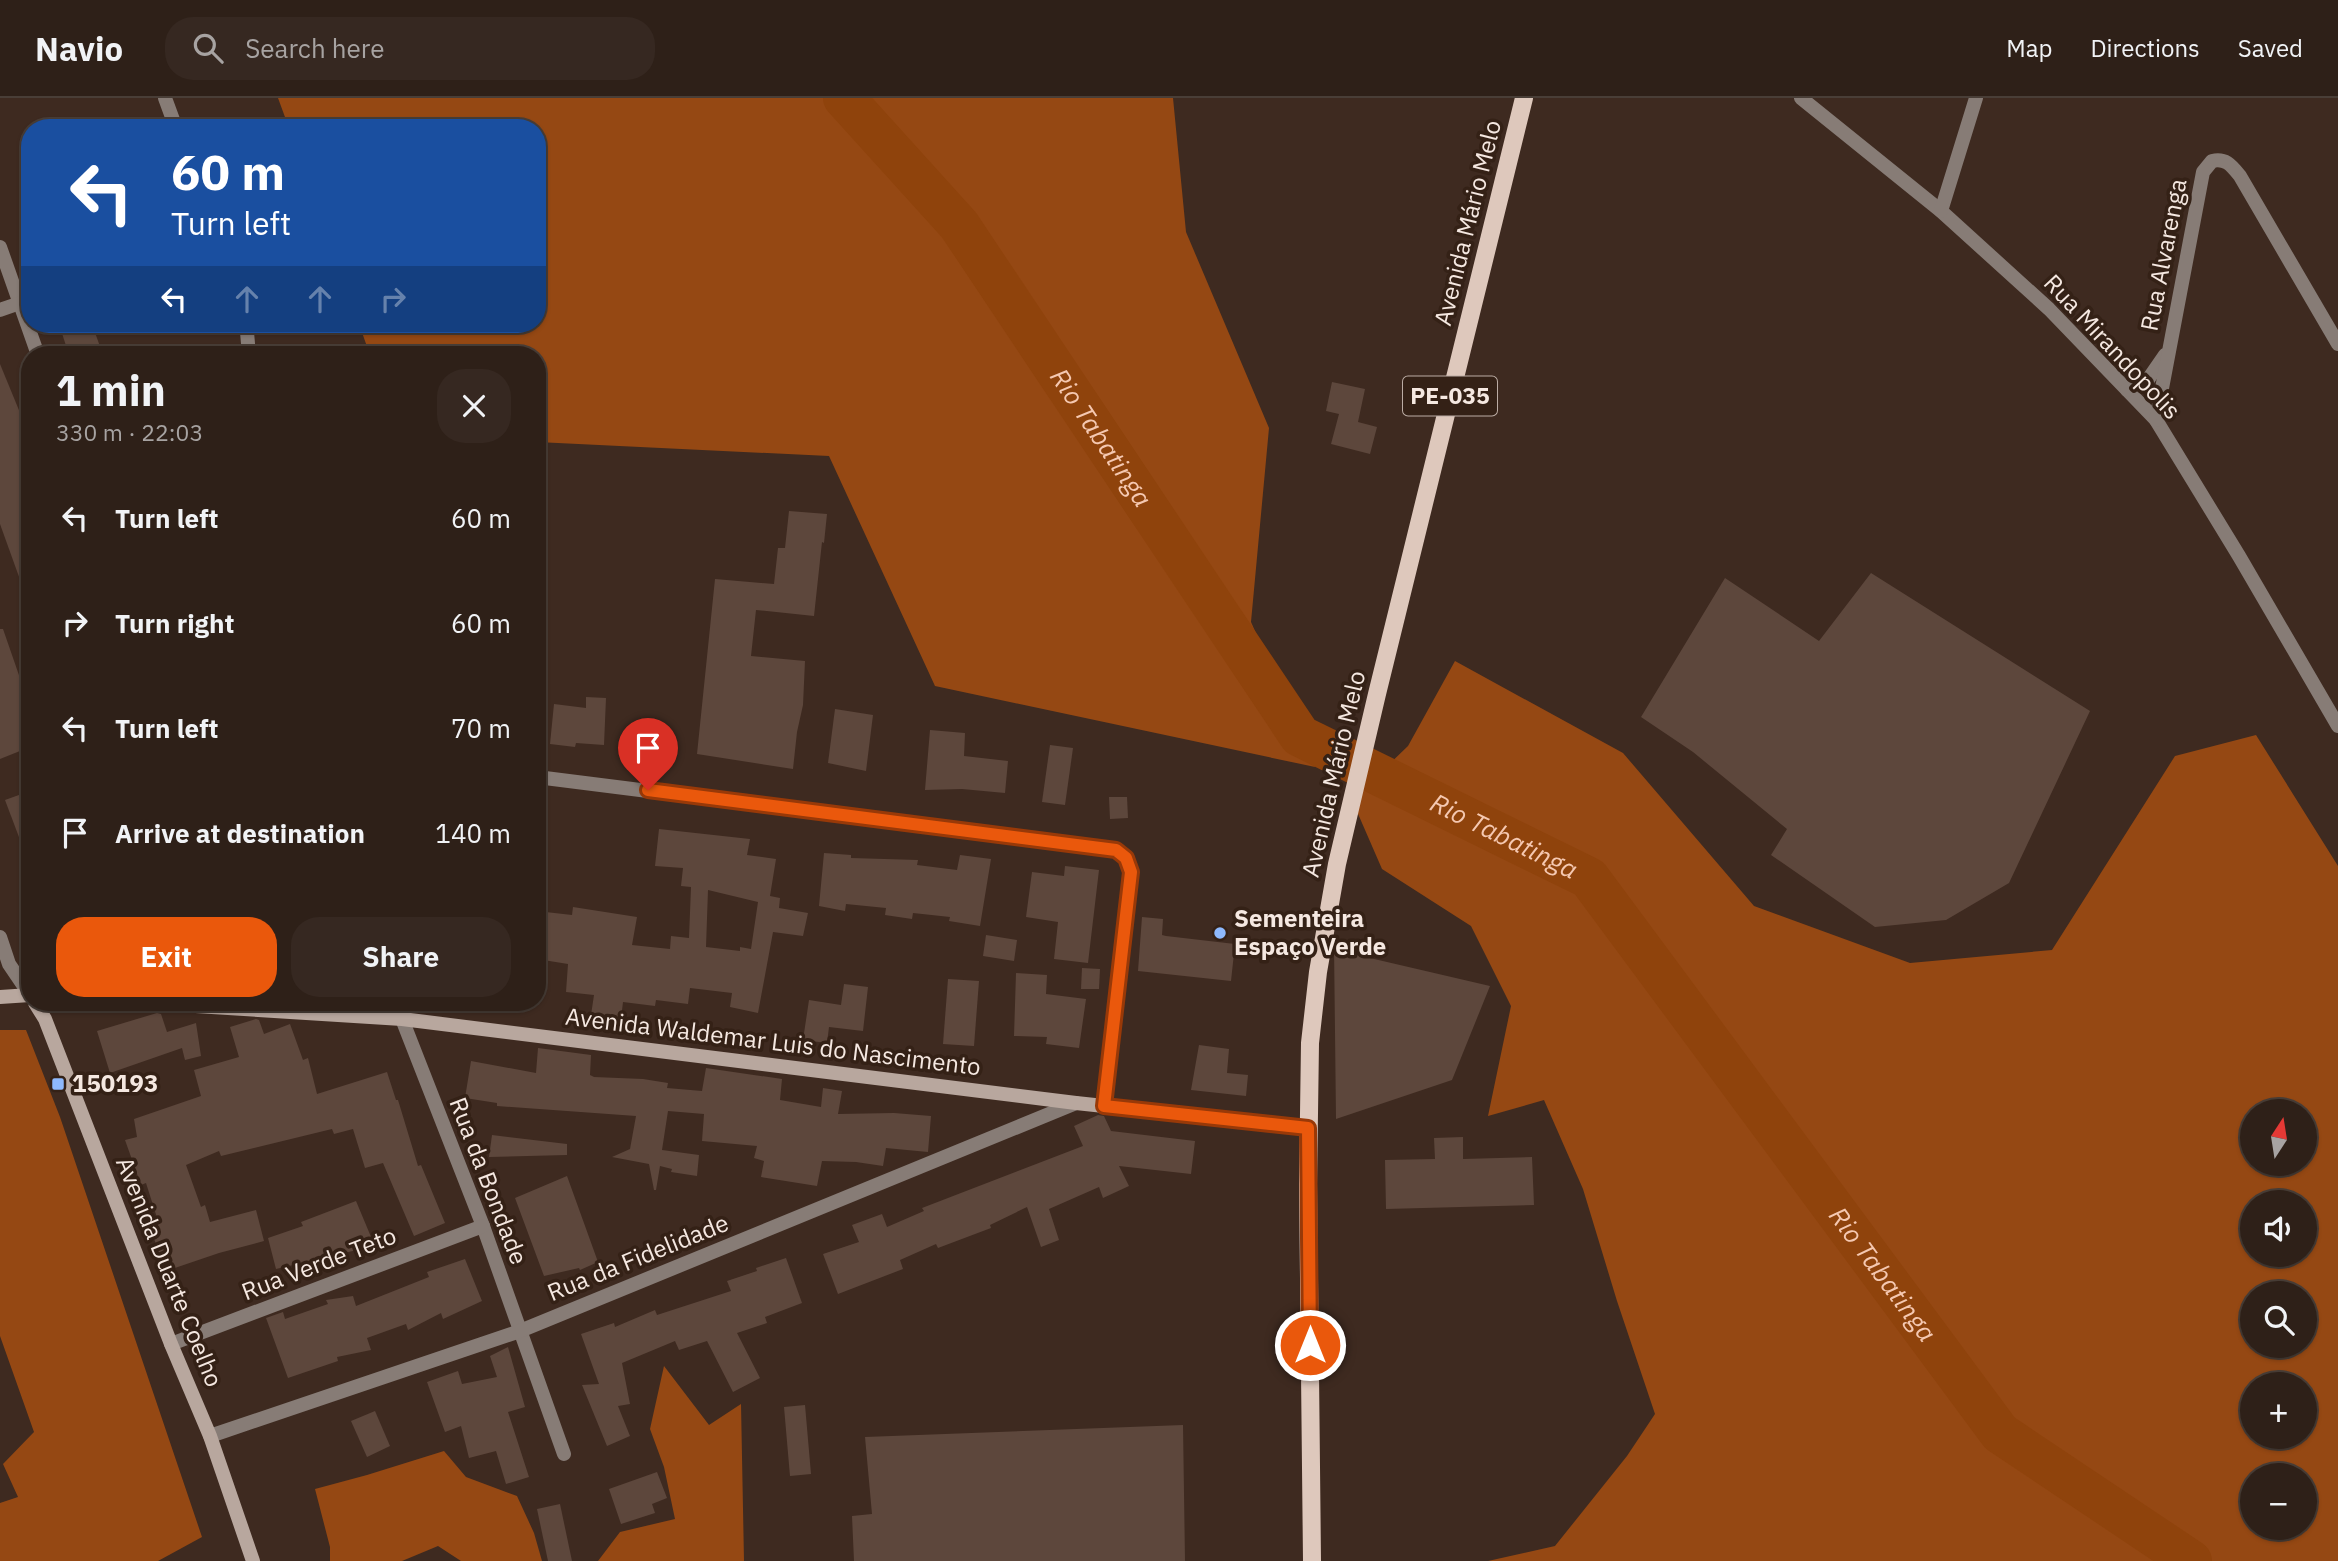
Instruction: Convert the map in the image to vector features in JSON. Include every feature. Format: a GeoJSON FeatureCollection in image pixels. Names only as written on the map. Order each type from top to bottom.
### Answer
{"type":"FeatureCollection","features":[{"type":"Feature","properties":{"kind":"main road","name":"Avenida Mário Melo"},"geometry":{"type":"LineString","coordinates":[[1312,1561],[1308,1128],[1310,1044],[1318,972],[1337,864],[1352,800],[1524,98]]}},
{"type":"Feature","properties":{"kind":"main road"},"geometry":{"type":"LineString","coordinates":[[0,997],[21,996]]}},
{"type":"Feature","properties":{"kind":"main road","name":"Avenida Duarte Coelho"},"geometry":{"type":"LineString","coordinates":[[40,1011],[171,1345],[210,1436],[253,1561]]}},
{"type":"Feature","properties":{"kind":"main road","name":"Avenida Waldemar Luis do Nascimento"},"geometry":{"type":"LineString","coordinates":[[274,1011],[402,1019],[1076,1103],[1308,1128]]}},
{"type":"Feature","properties":{"kind":"street"},"geometry":{"type":"LineString","coordinates":[[165,98],[173,119]]}},
{"type":"Feature","properties":{"kind":"street","name":"Rua Mirandopolis"},"geometry":{"type":"LineString","coordinates":[[1801,98],[1941,211],[2049,309],[2156,420],[2338,726]]}},
{"type":"Feature","properties":{"kind":"street"},"geometry":{"type":"LineString","coordinates":[[1941,211],[1976,98]]}},
{"type":"Feature","properties":{"kind":"street","name":"Rua Alvarenga"},"geometry":{"type":"LineString","coordinates":[[2156,420],[2203,172],[2212,161],[2221,159],[2231,164],[2240,176],[2338,344]]}},
{"type":"Feature","properties":{"kind":"street"},"geometry":{"type":"LineString","coordinates":[[0,247],[21,306]]}},
{"type":"Feature","properties":{"kind":"street"},"geometry":{"type":"LineString","coordinates":[[0,310],[20,303]]}},
{"type":"Feature","properties":{"kind":"street"},"geometry":{"type":"LineString","coordinates":[[2127,390],[2147,381],[2169,348]]}},
{"type":"Feature","properties":{"kind":"street"},"geometry":{"type":"LineString","coordinates":[[546,777],[1116,850],[1126,858],[1131,872],[1104,1106]]}},
{"type":"Feature","properties":{"kind":"street"},"geometry":{"type":"LineString","coordinates":[[0,937],[9,964],[21,982]]}},
{"type":"Feature","properties":{"kind":"street","name":"Rua da Bondade"},"geometry":{"type":"LineString","coordinates":[[401,1011],[483,1226],[564,1454]]}},
{"type":"Feature","properties":{"kind":"street","name":"Rua da Fidelidade"},"geometry":{"type":"LineString","coordinates":[[210,1436],[520,1331],[1076,1103]]}},
{"type":"Feature","properties":{"kind":"street","name":"Rua Verde Teto"},"geometry":{"type":"LineString","coordinates":[[171,1345],[483,1226]]}},
{"type":"Feature","properties":{"kind":"shaded area"},"geometry":{"type":"Polygon","coordinates":[[[278,98],[1173,98],[1186,232],[1269,428],[1251,622],[1315,767],[935,686],[829,456],[546,442],[546,346],[367,346],[362,333],[546,333],[546,119],[286,119],[278,98]]]}},
{"type":"Feature","properties":{"kind":"shaded area"},"geometry":{"type":"Polygon","coordinates":[[[1455,661],[1623,753],[1754,906],[1910,963],[2052,950],[2175,756],[2256,735],[2338,866],[2338,1561],[1488,1561],[1555,1546],[1627,1456],[1655,1414],[1583,1189],[1544,1100],[1488,1116],[1511,1006],[1471,926],[1382,869],[1352,800],[1408,746],[1455,661]]]}},
{"type":"Feature","properties":{"kind":"shaded area"},"geometry":{"type":"Polygon","coordinates":[[[0,1030],[26,1030],[60,1117],[202,1537],[158,1561],[0,1561],[0,1503],[18,1497],[3,1464],[34,1432],[0,1336],[0,1030]]]}},
{"type":"Feature","properties":{"kind":"shaded area"},"geometry":{"type":"Polygon","coordinates":[[[664,1366],[709,1425],[741,1404],[744,1561],[598,1561],[620,1532],[675,1519],[664,1467],[650,1429],[664,1366]]]}},
{"type":"Feature","properties":{"kind":"shaded area"},"geometry":{"type":"Polygon","coordinates":[[[444,1451],[466,1477],[517,1496],[534,1533],[542,1561],[461,1561],[438,1546],[402,1561],[330,1561],[330,1547],[315,1489],[444,1451]]]}},
{"type":"Feature","properties":{"kind":"building"},"geometry":{"type":"Polygon","coordinates":[[[62,333],[95,333],[100,346],[66,346],[62,333]]]}},
{"type":"Feature","properties":{"kind":"building"},"geometry":{"type":"Polygon","coordinates":[[[0,364],[21,415],[21,582],[0,524],[0,364]]]}},
{"type":"Feature","properties":{"kind":"building"},"geometry":{"type":"Polygon","coordinates":[[[1332,382],[1365,389],[1358,422],[1377,427],[1370,454],[1331,444],[1339,414],[1326,411],[1332,382]]]}},
{"type":"Feature","properties":{"kind":"building"},"geometry":{"type":"Polygon","coordinates":[[[789,511],[827,514],[814,616],[756,610],[751,656],[805,661],[803,705],[793,769],[697,754],[715,579],[774,584],[778,548],[785,548],[789,511]]]}},
{"type":"Feature","properties":{"kind":"building"},"geometry":{"type":"Polygon","coordinates":[[[1871,573],[2090,711],[2009,883],[1946,920],[1875,927],[1771,855],[1787,829],[1693,752],[1641,717],[1725,578],[1819,641],[1871,573]]]}},
{"type":"Feature","properties":{"kind":"building"},"geometry":{"type":"Polygon","coordinates":[[[0,629],[3,629],[21,681],[21,751],[0,759],[0,629]]]}},
{"type":"Feature","properties":{"kind":"building"},"geometry":{"type":"Polygon","coordinates":[[[586,697],[606,698],[604,745],[576,743],[575,747],[550,744],[554,704],[586,708],[586,697]]]}},
{"type":"Feature","properties":{"kind":"building"},"geometry":{"type":"Polygon","coordinates":[[[835,709],[873,715],[866,771],[828,763],[835,709]]]}},
{"type":"Feature","properties":{"kind":"building"},"geometry":{"type":"Polygon","coordinates":[[[930,730],[965,733],[964,756],[1008,761],[1005,793],[962,789],[925,790],[930,730]]]}},
{"type":"Feature","properties":{"kind":"building"},"geometry":{"type":"Polygon","coordinates":[[[1050,745],[1073,748],[1065,805],[1042,802],[1050,745]]]}},
{"type":"Feature","properties":{"kind":"building"},"geometry":{"type":"Polygon","coordinates":[[[21,794],[21,842],[5,800],[21,794]]]}},
{"type":"Feature","properties":{"kind":"building"},"geometry":{"type":"Polygon","coordinates":[[[1109,797],[1127,797],[1128,818],[1110,819],[1109,797]]]}},
{"type":"Feature","properties":{"kind":"building"},"geometry":{"type":"Polygon","coordinates":[[[659,829],[750,839],[747,855],[776,859],[770,896],[780,898],[779,908],[808,913],[803,936],[773,932],[758,1013],[730,1007],[732,993],[690,988],[688,1004],[656,1000],[655,1006],[623,1002],[621,1019],[591,1015],[594,995],[566,992],[568,964],[546,960],[546,912],[572,915],[573,907],[637,917],[632,945],[670,949],[671,936],[689,938],[691,887],[681,886],[683,868],[655,866],[659,829]],[[708,890],[706,947],[740,951],[740,947],[751,949],[758,902],[708,890]]]}},
{"type":"Feature","properties":{"kind":"building"},"geometry":{"type":"Polygon","coordinates":[[[824,853],[851,855],[851,858],[918,860],[917,865],[957,870],[960,855],[991,859],[980,926],[949,921],[950,917],[913,913],[912,919],[885,915],[886,908],[846,904],[845,911],[819,906],[824,853]]]}},
{"type":"Feature","properties":{"kind":"building"},"geometry":{"type":"Polygon","coordinates":[[[1065,866],[1099,870],[1088,963],[1054,959],[1058,922],[1026,917],[1032,872],[1064,876],[1065,866]]]}},
{"type":"Feature","properties":{"kind":"building"},"geometry":{"type":"Polygon","coordinates":[[[1142,917],[1163,919],[1162,935],[1235,944],[1231,981],[1138,971],[1142,917]]]}},
{"type":"Feature","properties":{"kind":"building"},"geometry":{"type":"Polygon","coordinates":[[[986,935],[1017,940],[1014,961],[983,956],[986,935]]]}},
{"type":"Feature","properties":{"kind":"building"},"geometry":{"type":"Polygon","coordinates":[[[1334,945],[1357,955],[1490,986],[1452,1080],[1336,1119],[1334,945]]]}},
{"type":"Feature","properties":{"kind":"building"},"geometry":{"type":"Polygon","coordinates":[[[1082,968],[1100,969],[1099,989],[1081,989],[1082,968]]]}},
{"type":"Feature","properties":{"kind":"building"},"geometry":{"type":"Polygon","coordinates":[[[1016,973],[1047,975],[1046,994],[1086,999],[1079,1048],[1046,1044],[1047,1037],[1014,1036],[1016,973]]]}},
{"type":"Feature","properties":{"kind":"building"},"geometry":{"type":"Polygon","coordinates":[[[948,979],[979,981],[974,1046],[943,1044],[948,979]]]}},
{"type":"Feature","properties":{"kind":"building"},"geometry":{"type":"Polygon","coordinates":[[[844,984],[868,987],[863,1031],[829,1027],[827,1043],[803,1040],[809,1000],[841,1005],[844,984]]]}},
{"type":"Feature","properties":{"kind":"building"},"geometry":{"type":"Polygon","coordinates":[[[161,1014],[167,1032],[196,1023],[201,1056],[185,1060],[182,1048],[110,1073],[97,1031],[161,1014]]]}},
{"type":"Feature","properties":{"kind":"building"},"geometry":{"type":"Polygon","coordinates":[[[259,1020],[264,1034],[290,1024],[303,1060],[308,1058],[317,1094],[387,1072],[418,1166],[421,1165],[445,1223],[414,1236],[383,1163],[365,1168],[353,1129],[334,1134],[332,1129],[221,1156],[219,1151],[186,1165],[201,1207],[205,1205],[210,1222],[256,1210],[264,1241],[166,1271],[150,1228],[159,1224],[146,1183],[141,1185],[125,1140],[137,1137],[134,1119],[201,1096],[194,1070],[239,1057],[230,1027],[259,1020]]]}},
{"type":"Feature","properties":{"kind":"building"},"geometry":{"type":"Polygon","coordinates":[[[1199,1045],[1229,1049],[1227,1073],[1248,1075],[1246,1096],[1191,1090],[1199,1045]]]}},
{"type":"Feature","properties":{"kind":"building"},"geometry":{"type":"Polygon","coordinates":[[[538,1048],[591,1055],[590,1075],[594,1077],[643,1079],[668,1083],[667,1088],[702,1091],[706,1068],[782,1079],[780,1100],[821,1107],[823,1088],[842,1091],[838,1114],[894,1113],[931,1116],[928,1152],[886,1148],[883,1166],[822,1161],[817,1186],[761,1177],[764,1161],[754,1158],[757,1146],[702,1141],[704,1114],[668,1111],[662,1150],[699,1155],[697,1176],[671,1172],[672,1169],[660,1166],[654,1190],[649,1164],[612,1157],[630,1149],[636,1116],[497,1106],[497,1103],[465,1098],[471,1061],[536,1073],[538,1048]]]}},
{"type":"Feature","properties":{"kind":"building"},"geometry":{"type":"Polygon","coordinates":[[[1098,1115],[1104,1116],[1111,1131],[1195,1141],[1191,1174],[1119,1166],[1129,1186],[1103,1198],[1099,1187],[1049,1209],[1059,1240],[1041,1247],[1027,1207],[990,1225],[991,1228],[938,1248],[936,1244],[900,1260],[903,1269],[838,1294],[823,1254],[859,1242],[852,1225],[882,1214],[887,1227],[924,1211],[922,1208],[1083,1146],[1074,1126],[1098,1115]]]}},
{"type":"Feature","properties":{"kind":"building"},"geometry":{"type":"Polygon","coordinates":[[[492,1135],[567,1144],[567,1155],[489,1157],[492,1135]]]}},
{"type":"Feature","properties":{"kind":"building"},"geometry":{"type":"Polygon","coordinates":[[[1463,1137],[1463,1159],[1532,1157],[1534,1205],[1386,1209],[1385,1160],[1435,1159],[1434,1138],[1463,1137]]]}},
{"type":"Feature","properties":{"kind":"building"},"geometry":{"type":"Polygon","coordinates":[[[567,1176],[598,1262],[580,1270],[579,1268],[544,1276],[515,1198],[567,1176]]]}},
{"type":"Feature","properties":{"kind":"building"},"geometry":{"type":"Polygon","coordinates":[[[356,1201],[374,1244],[276,1269],[268,1238],[303,1226],[301,1222],[356,1201]]]}},
{"type":"Feature","properties":{"kind":"building"},"geometry":{"type":"Polygon","coordinates":[[[786,1258],[802,1303],[765,1317],[767,1323],[737,1333],[760,1378],[733,1392],[707,1341],[679,1350],[675,1341],[622,1363],[630,1404],[618,1406],[630,1436],[607,1446],[582,1385],[599,1384],[581,1334],[614,1323],[615,1327],[655,1310],[657,1315],[731,1291],[727,1281],[786,1258]]]}},
{"type":"Feature","properties":{"kind":"building"},"geometry":{"type":"Polygon","coordinates":[[[465,1259],[482,1301],[443,1319],[441,1313],[408,1330],[406,1324],[367,1338],[371,1350],[337,1357],[338,1361],[288,1378],[266,1318],[283,1312],[285,1319],[328,1304],[326,1300],[353,1296],[356,1306],[429,1277],[427,1272],[465,1259]]]}},
{"type":"Feature","properties":{"kind":"building"},"geometry":{"type":"Polygon","coordinates":[[[508,1347],[525,1407],[508,1412],[529,1477],[506,1484],[496,1451],[469,1458],[461,1426],[445,1432],[427,1382],[458,1371],[462,1384],[497,1377],[490,1356],[508,1347]]]}},
{"type":"Feature","properties":{"kind":"building"},"geometry":{"type":"Polygon","coordinates":[[[805,1405],[811,1474],[790,1476],[784,1407],[805,1405]]]}},
{"type":"Feature","properties":{"kind":"building"},"geometry":{"type":"Polygon","coordinates":[[[375,1411],[390,1446],[367,1457],[351,1421],[375,1411]]]}},
{"type":"Feature","properties":{"kind":"building"},"geometry":{"type":"Polygon","coordinates":[[[1183,1425],[1185,1561],[854,1561],[852,1516],[872,1514],[865,1437],[1183,1425]]]}},
{"type":"Feature","properties":{"kind":"building"},"geometry":{"type":"Polygon","coordinates":[[[657,1472],[667,1498],[652,1504],[655,1513],[621,1524],[609,1489],[657,1472]]]}},
{"type":"Feature","properties":{"kind":"building"},"geometry":{"type":"Polygon","coordinates":[[[560,1504],[572,1561],[548,1561],[537,1509],[560,1504]]]}},
{"type":"Feature","properties":{"kind":"waterway","name":"Rio Tabatinga"},"geometry":{"type":"LineString","coordinates":[[844,98],[959,225],[1300,736],[1589,878],[2000,1433],[2191,1561]]}},
{"type":"Feature","properties":{"kind":"place","name":"Sementeira Espaço Verde"},"geometry":{"type":"Point","coordinates":[1220,933]}},
{"type":"Feature","properties":{"kind":"place","name":"150193"},"geometry":{"type":"Point","coordinates":[58,1084]}},
{"type":"Feature","properties":{"kind":"route"},"geometry":{"type":"LineString","coordinates":[[648,790],[1116,850],[1126,858],[1131,872],[1104,1106],[1308,1128],[1310,1345]]}}]}
